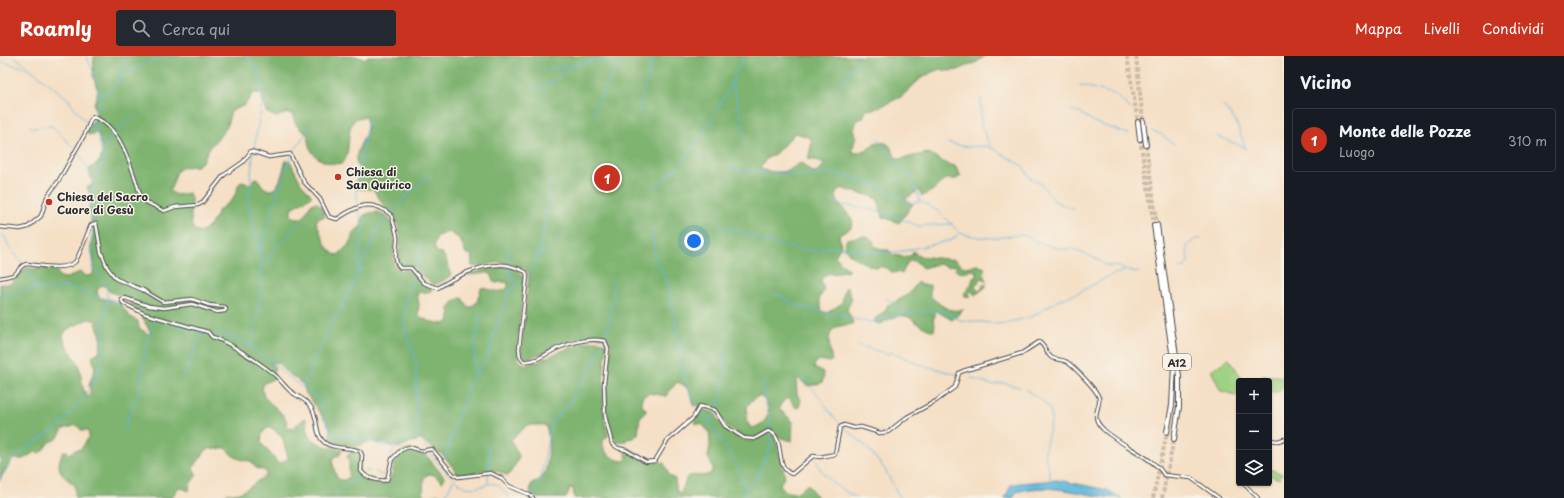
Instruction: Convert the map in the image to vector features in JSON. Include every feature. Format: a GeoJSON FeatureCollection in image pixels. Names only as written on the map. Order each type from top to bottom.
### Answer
{"type":"FeatureCollection","features":[{"type":"Feature","properties":{"kind":"highway"},"geometry":{"type":"LineString","coordinates":[[1143,121],[1146,145]]}},
{"type":"Feature","properties":{"kind":"highway"},"geometry":{"type":"LineString","coordinates":[[1138,122],[1140,139]]}},
{"type":"Feature","properties":{"kind":"highway","name":"A12"},"geometry":{"type":"LineString","coordinates":[[1155,225],[1174,366],[1172,405],[1167,432]]}},
{"type":"Feature","properties":{"kind":"highway","name":"A12"},"geometry":{"type":"LineString","coordinates":[[1164,286],[1177,356],[1180,390],[1178,422],[1174,438]]}},
{"type":"Feature","properties":{"kind":"street"},"geometry":{"type":"LineString","coordinates":[[0,227],[20,229],[28,227],[41,216],[47,198],[59,180],[94,117],[114,131],[122,144],[142,200],[164,211],[175,207],[198,205],[202,203],[224,175],[243,162],[251,151],[269,157],[290,154],[304,182],[320,199],[329,217],[337,219],[344,213],[361,205],[375,207],[391,215],[397,237],[395,261],[397,265],[400,268],[411,268],[428,286],[438,288],[456,277],[497,265],[510,266],[526,272],[527,276],[519,349],[520,357],[523,361],[527,362],[574,342],[605,341],[608,348],[604,383],[604,416],[612,444],[618,448],[626,450],[646,462],[655,461],[667,441],[693,418],[700,406],[715,410],[724,426],[744,438],[754,439],[768,431],[772,432],[776,436],[785,470],[792,474],[813,456],[820,457],[835,454],[837,451],[840,427],[844,425],[854,428],[861,426],[880,433],[888,432],[907,417],[936,401],[955,387],[959,373],[1022,353],[1039,342],[1051,357],[1068,363],[1098,395],[1099,403],[1096,412],[1102,429],[1118,442],[1159,466],[1164,475],[1191,478],[1219,498]]}},
{"type":"Feature","properties":{"kind":"street"},"geometry":{"type":"LineString","coordinates":[[0,278],[15,274],[22,265],[26,264],[59,267],[70,265],[76,260],[91,225],[96,223],[101,252],[107,267],[116,279],[143,290],[163,302],[192,299],[208,305],[225,307],[226,309],[225,311],[217,312],[192,304],[164,308],[149,306],[125,298],[122,299],[123,303],[145,314],[208,332],[212,337],[220,339],[277,376],[290,391],[302,397],[311,406],[314,412],[319,436],[326,444],[360,451],[362,455],[361,471],[365,476],[387,480],[392,458],[401,450],[409,447],[424,451],[432,449],[453,474],[458,477],[492,473],[509,486],[528,494],[533,498]]}},
{"type":"Feature","properties":{"kind":"street"},"geometry":{"type":"LineString","coordinates":[[1272,440],[1278,441],[1284,439]]}},
{"type":"Feature","properties":{"kind":"street"},"geometry":{"type":"LineString","coordinates":[[1245,486],[1258,498]]}},
{"type":"Feature","properties":{"kind":"green space"},"geometry":{"type":"Polygon","coordinates":[[[94,56],[356,56],[364,59],[368,56],[985,56],[977,62],[958,70],[947,71],[941,69],[932,72],[920,79],[901,97],[875,109],[866,110],[863,118],[856,121],[854,132],[857,137],[854,142],[853,153],[865,150],[874,143],[882,142],[888,144],[895,157],[900,159],[929,153],[945,163],[955,166],[961,176],[956,179],[945,179],[932,191],[922,196],[919,190],[905,199],[913,204],[899,223],[883,217],[879,203],[875,197],[842,188],[837,191],[836,195],[839,203],[853,222],[851,228],[839,235],[841,246],[835,256],[849,270],[847,272],[842,271],[840,273],[826,274],[821,281],[824,290],[819,299],[822,311],[827,313],[842,303],[845,288],[848,288],[852,299],[847,309],[853,323],[840,326],[832,331],[829,345],[832,360],[830,362],[819,360],[815,363],[814,368],[823,372],[824,377],[822,383],[808,386],[799,379],[796,379],[797,394],[801,401],[799,407],[796,408],[789,398],[784,400],[779,407],[780,410],[793,421],[792,441],[778,437],[775,432],[770,430],[752,438],[743,436],[728,428],[716,409],[700,405],[694,406],[687,388],[681,383],[677,382],[666,396],[649,393],[642,397],[642,406],[646,409],[646,412],[640,417],[638,434],[634,438],[627,439],[626,441],[616,442],[611,433],[606,409],[611,345],[604,338],[594,336],[583,338],[525,358],[521,354],[529,275],[526,269],[506,263],[494,263],[478,267],[472,266],[471,254],[466,254],[460,239],[449,232],[437,236],[434,244],[436,252],[442,253],[445,258],[451,276],[437,284],[432,284],[413,267],[399,265],[400,235],[396,218],[384,206],[373,189],[356,189],[355,183],[360,172],[356,160],[366,133],[367,123],[365,117],[358,118],[353,122],[350,128],[348,150],[343,163],[330,163],[323,161],[313,154],[308,142],[308,135],[298,127],[292,114],[288,113],[276,117],[266,112],[262,95],[259,93],[253,93],[245,105],[231,111],[226,129],[209,148],[203,161],[197,166],[183,167],[177,171],[170,191],[176,195],[189,193],[191,198],[192,225],[194,230],[201,232],[210,226],[219,210],[232,200],[237,191],[238,185],[241,182],[251,184],[254,179],[257,178],[264,187],[270,190],[274,189],[280,181],[286,160],[290,161],[301,183],[312,196],[291,209],[291,216],[297,218],[304,217],[310,205],[316,202],[321,206],[325,216],[318,219],[316,222],[327,247],[334,254],[338,255],[350,243],[353,233],[361,226],[363,216],[377,212],[381,213],[391,222],[393,229],[394,265],[399,269],[409,271],[424,285],[432,289],[430,292],[420,292],[417,294],[419,304],[418,314],[432,322],[441,324],[448,322],[450,316],[449,309],[455,300],[462,298],[468,307],[471,307],[477,302],[481,288],[502,291],[508,287],[508,283],[505,282],[495,283],[491,274],[488,273],[468,275],[490,268],[508,267],[515,269],[521,273],[524,280],[518,335],[518,356],[520,362],[527,365],[580,344],[599,341],[605,343],[607,348],[603,381],[603,403],[608,436],[603,441],[603,445],[604,449],[609,455],[624,461],[627,458],[625,452],[629,448],[648,461],[664,463],[669,475],[675,479],[677,492],[681,493],[687,477],[709,474],[713,468],[708,457],[710,445],[709,432],[702,424],[696,424],[694,420],[702,409],[715,413],[720,422],[730,433],[747,441],[752,441],[768,433],[775,437],[785,476],[780,484],[781,487],[788,492],[794,493],[800,491],[808,484],[817,498],[574,498],[573,488],[570,488],[566,498],[536,498],[530,492],[531,485],[543,476],[548,458],[549,442],[545,425],[527,425],[511,440],[519,456],[508,476],[500,472],[488,470],[464,474],[457,473],[444,456],[422,440],[411,442],[398,448],[385,443],[368,442],[356,447],[330,441],[330,427],[305,392],[304,385],[284,370],[278,362],[271,363],[275,368],[273,372],[275,378],[264,383],[262,389],[263,394],[283,415],[287,422],[287,429],[293,428],[305,418],[310,437],[318,443],[328,447],[342,449],[340,455],[335,456],[332,461],[336,476],[340,480],[345,480],[349,476],[349,461],[347,456],[353,451],[358,454],[360,459],[359,475],[373,481],[387,483],[391,478],[397,456],[401,452],[407,450],[415,450],[419,454],[425,454],[445,478],[442,482],[434,475],[429,474],[424,477],[423,493],[426,498],[226,498],[227,493],[237,493],[247,489],[266,476],[266,471],[256,468],[251,461],[236,458],[226,448],[207,449],[193,468],[197,475],[190,484],[189,491],[179,487],[171,498],[75,498],[75,485],[62,474],[59,462],[64,451],[67,451],[70,454],[75,450],[81,449],[89,437],[88,431],[81,430],[77,425],[63,429],[57,439],[48,443],[39,453],[35,452],[23,459],[13,459],[2,475],[0,481],[0,284],[10,284],[26,268],[56,270],[60,277],[67,278],[80,272],[86,276],[93,275],[94,258],[91,248],[93,229],[89,210],[90,196],[87,187],[93,184],[90,175],[90,168],[97,164],[102,153],[98,133],[88,135],[90,125],[97,117],[94,104],[98,91],[93,76],[94,56]],[[795,133],[775,154],[766,159],[760,169],[782,172],[802,163],[810,171],[816,173],[824,165],[819,161],[808,159],[812,142],[809,137],[795,133]],[[101,285],[97,291],[99,299],[109,299],[121,304],[129,316],[138,321],[139,328],[148,334],[151,333],[140,314],[131,304],[129,298],[110,292],[106,287],[101,285]],[[88,319],[66,330],[63,336],[65,343],[79,365],[83,388],[87,398],[91,392],[89,385],[95,369],[92,356],[100,351],[101,336],[96,324],[97,321],[88,319]],[[760,396],[756,397],[747,406],[747,420],[750,427],[753,428],[763,422],[769,410],[765,401],[760,396]],[[267,428],[262,434],[261,443],[279,464],[288,459],[283,439],[272,428],[267,428]]]}},
{"type":"Feature","properties":{"kind":"green space"},"geometry":{"type":"Polygon","coordinates":[[[864,236],[873,240],[874,246],[883,250],[889,250],[893,255],[905,257],[912,255],[913,251],[919,256],[954,260],[964,267],[977,265],[985,268],[983,272],[987,281],[982,278],[975,286],[978,291],[981,290],[983,285],[986,284],[986,287],[975,295],[971,291],[969,293],[971,298],[965,296],[964,294],[971,285],[973,278],[977,277],[977,272],[973,270],[964,273],[958,272],[956,270],[957,267],[953,265],[948,267],[939,264],[922,268],[920,264],[912,260],[907,263],[902,274],[898,272],[893,273],[880,266],[877,268],[868,265],[850,254],[844,246],[847,239],[864,236]]]}},
{"type":"Feature","properties":{"kind":"green space"},"geometry":{"type":"Polygon","coordinates":[[[918,282],[921,285],[930,285],[930,296],[941,305],[953,310],[963,310],[952,320],[935,310],[933,320],[935,324],[934,331],[925,328],[905,316],[899,316],[880,324],[874,322],[875,319],[886,310],[888,304],[891,305],[908,295],[918,282]]]}},
{"type":"Feature","properties":{"kind":"green space"},"geometry":{"type":"Polygon","coordinates":[[[1229,359],[1242,378],[1236,378],[1236,395],[1221,391],[1211,370],[1229,359]]]}},
{"type":"Feature","properties":{"kind":"green space"},"geometry":{"type":"Polygon","coordinates":[[[1263,375],[1284,377],[1281,390],[1272,393],[1272,378],[1263,378],[1263,375]]]}},
{"type":"Feature","properties":{"kind":"green space"},"geometry":{"type":"Polygon","coordinates":[[[1272,470],[1282,474],[1279,479],[1272,476],[1272,470]]]}},
{"type":"Feature","properties":{"kind":"green space"},"geometry":{"type":"Polygon","coordinates":[[[438,495],[446,498],[426,498],[438,495]]]}},
{"type":"Feature","properties":{"kind":"water"},"geometry":{"type":"Polygon","coordinates":[[[1058,480],[1107,490],[1122,498],[1044,488],[1016,492],[1013,498],[1005,498],[1011,485],[1058,480]]]}},
{"type":"Feature","properties":{"kind":"waterway"},"geometry":{"type":"LineString","coordinates":[[14,56],[67,98],[84,120],[94,129]]}},
{"type":"Feature","properties":{"kind":"waterway"},"geometry":{"type":"LineString","coordinates":[[86,56],[97,80],[99,97]]}},
{"type":"Feature","properties":{"kind":"waterway"},"geometry":{"type":"LineString","coordinates":[[118,81],[129,56]]}},
{"type":"Feature","properties":{"kind":"waterway"},"geometry":{"type":"LineString","coordinates":[[100,95],[110,90],[126,73],[165,56]]}},
{"type":"Feature","properties":{"kind":"waterway"},"geometry":{"type":"LineString","coordinates":[[247,56],[256,67],[261,79],[262,87],[261,111],[253,156],[249,200],[250,214],[257,238],[260,263],[259,307],[251,346]]}},
{"type":"Feature","properties":{"kind":"waterway"},"geometry":{"type":"LineString","coordinates":[[541,70],[625,56]]}},
{"type":"Feature","properties":{"kind":"waterway"},"geometry":{"type":"LineString","coordinates":[[639,115],[641,100],[650,71],[651,56]]}},
{"type":"Feature","properties":{"kind":"waterway"},"geometry":{"type":"LineString","coordinates":[[653,188],[667,177],[694,146],[717,110],[744,56]]}},
{"type":"Feature","properties":{"kind":"waterway"},"geometry":{"type":"LineString","coordinates":[[839,87],[861,56]]}},
{"type":"Feature","properties":{"kind":"waterway"},"geometry":{"type":"LineString","coordinates":[[592,113],[622,57]]}},
{"type":"Feature","properties":{"kind":"waterway"},"geometry":{"type":"LineString","coordinates":[[0,62],[27,68]]}},
{"type":"Feature","properties":{"kind":"waterway"},"geometry":{"type":"LineString","coordinates":[[534,90],[552,82],[572,66]]}},
{"type":"Feature","properties":{"kind":"waterway"},"geometry":{"type":"LineString","coordinates":[[732,82],[745,133]]}},
{"type":"Feature","properties":{"kind":"waterway"},"geometry":{"type":"LineString","coordinates":[[1080,85],[1114,94],[1131,109]]}},
{"type":"Feature","properties":{"kind":"waterway"},"geometry":{"type":"LineString","coordinates":[[981,99],[981,125],[990,146]]}},
{"type":"Feature","properties":{"kind":"waterway"},"geometry":{"type":"LineString","coordinates":[[95,116],[99,100]]}},
{"type":"Feature","properties":{"kind":"waterway"},"geometry":{"type":"LineString","coordinates":[[1223,105],[1236,122],[1246,149]]}},
{"type":"Feature","properties":{"kind":"waterway"},"geometry":{"type":"LineString","coordinates":[[1071,110],[1080,113],[1096,123],[1128,134]]}},
{"type":"Feature","properties":{"kind":"waterway"},"geometry":{"type":"LineString","coordinates":[[102,150],[121,127],[135,117]]}},
{"type":"Feature","properties":{"kind":"waterway"},"geometry":{"type":"LineString","coordinates":[[357,276],[363,228],[357,204],[357,186],[369,117]]}},
{"type":"Feature","properties":{"kind":"waterway"},"geometry":{"type":"LineString","coordinates":[[0,480],[13,459],[61,424],[83,399],[95,379],[101,364],[103,353],[102,328],[108,300],[106,285],[94,268],[91,247],[94,224],[90,201],[103,160],[99,139],[93,122],[94,119]]}},
{"type":"Feature","properties":{"kind":"waterway"},"geometry":{"type":"LineString","coordinates":[[29,126],[34,128],[52,126],[75,149]]}},
{"type":"Feature","properties":{"kind":"waterway"},"geometry":{"type":"LineString","coordinates":[[260,254],[285,172],[300,141],[311,127]]}},
{"type":"Feature","properties":{"kind":"waterway"},"geometry":{"type":"LineString","coordinates":[[1152,131],[1161,134],[1175,145]]}},
{"type":"Feature","properties":{"kind":"waterway"},"geometry":{"type":"LineString","coordinates":[[1217,136],[1246,148]]}},
{"type":"Feature","properties":{"kind":"waterway"},"geometry":{"type":"LineString","coordinates":[[878,139],[898,165],[911,176],[920,201],[938,211],[960,233],[977,237],[995,238],[1019,235],[1028,236],[1035,241],[1060,249],[1073,249],[1097,259],[1105,265],[1120,267],[1135,273],[1139,272]]}},
{"type":"Feature","properties":{"kind":"waterway"},"geometry":{"type":"LineString","coordinates":[[948,143],[968,147],[987,146],[996,150],[1023,166],[1030,178],[1041,184],[1056,202],[1074,209]]}},
{"type":"Feature","properties":{"kind":"waterway"},"geometry":{"type":"LineString","coordinates":[[77,151],[95,181]]}},
{"type":"Feature","properties":{"kind":"waterway"},"geometry":{"type":"LineString","coordinates":[[729,168],[808,176],[834,173],[871,183],[911,203],[919,202]]}},
{"type":"Feature","properties":{"kind":"waterway"},"geometry":{"type":"LineString","coordinates":[[390,213],[414,189],[431,175]]}},
{"type":"Feature","properties":{"kind":"waterway"},"geometry":{"type":"LineString","coordinates":[[528,275],[534,264],[542,241],[550,179]]}},
{"type":"Feature","properties":{"kind":"waterway"},"geometry":{"type":"LineString","coordinates":[[833,203],[888,213],[918,226],[952,224]]}},
{"type":"Feature","properties":{"kind":"waterway"},"geometry":{"type":"LineString","coordinates":[[303,387],[320,347],[355,282],[378,227],[388,215]]}},
{"type":"Feature","properties":{"kind":"waterway"},"geometry":{"type":"LineString","coordinates":[[261,275],[273,250],[286,239],[300,222]]}},
{"type":"Feature","properties":{"kind":"waterway"},"geometry":{"type":"LineString","coordinates":[[718,227],[738,230],[773,244],[808,251],[833,247],[882,253],[904,251],[952,240],[959,234]]}},
{"type":"Feature","properties":{"kind":"waterway"},"geometry":{"type":"LineString","coordinates":[[652,229],[655,257],[664,274],[670,291],[685,380],[690,395],[698,406]]}},
{"type":"Feature","properties":{"kind":"waterway"},"geometry":{"type":"LineString","coordinates":[[537,258],[567,232]]}},
{"type":"Feature","properties":{"kind":"waterway"},"geometry":{"type":"LineString","coordinates":[[0,234],[6,238],[8,246],[23,264]]}},
{"type":"Feature","properties":{"kind":"waterway"},"geometry":{"type":"LineString","coordinates":[[1178,268],[1185,267],[1188,264],[1187,246],[1194,240],[1202,238]]}},
{"type":"Feature","properties":{"kind":"waterway"},"geometry":{"type":"LineString","coordinates":[[416,271],[421,244]]}},
{"type":"Feature","properties":{"kind":"waterway"},"geometry":{"type":"LineString","coordinates":[[507,250],[510,273],[515,283]]}},
{"type":"Feature","properties":{"kind":"waterway"},"geometry":{"type":"LineString","coordinates":[[25,266],[36,288]]}},
{"type":"Feature","properties":{"kind":"waterway"},"geometry":{"type":"LineString","coordinates":[[774,293],[796,305],[868,322],[881,321],[912,312],[942,311],[960,320],[1001,324],[1031,317],[1059,300],[1080,292],[1111,275],[1126,271]]}},
{"type":"Feature","properties":{"kind":"waterway"},"geometry":{"type":"LineString","coordinates":[[415,274],[407,296],[404,326],[416,360],[417,439]]}},
{"type":"Feature","properties":{"kind":"waterway"},"geometry":{"type":"LineString","coordinates":[[443,459],[449,447],[453,430],[470,382],[487,360],[494,333],[510,290],[526,276]]}},
{"type":"Feature","properties":{"kind":"waterway"},"geometry":{"type":"LineString","coordinates":[[605,340],[614,296],[613,282]]}},
{"type":"Feature","properties":{"kind":"waterway"},"geometry":{"type":"LineString","coordinates":[[0,296],[35,289],[69,287],[122,304]]}},
{"type":"Feature","properties":{"kind":"waterway"},"geometry":{"type":"LineString","coordinates":[[886,299],[896,304],[904,314]]}},
{"type":"Feature","properties":{"kind":"waterway"},"geometry":{"type":"LineString","coordinates":[[475,375],[474,344],[478,330],[479,312]]}},
{"type":"Feature","properties":{"kind":"waterway"},"geometry":{"type":"LineString","coordinates":[[143,314],[157,320],[208,334]]}},
{"type":"Feature","properties":{"kind":"waterway"},"geometry":{"type":"LineString","coordinates":[[139,390],[146,346],[154,320]]}},
{"type":"Feature","properties":{"kind":"waterway"},"geometry":{"type":"LineString","coordinates":[[183,378],[202,332]]}},
{"type":"Feature","properties":{"kind":"waterway"},"geometry":{"type":"LineString","coordinates":[[211,334],[224,334],[250,345],[257,353],[274,363],[283,373],[317,398],[321,403],[325,419],[331,433],[393,447],[416,439],[424,443],[427,449]]}},
{"type":"Feature","properties":{"kind":"waterway"},"geometry":{"type":"LineString","coordinates":[[531,494],[541,479],[552,423],[572,399],[591,370],[604,342]]}},
{"type":"Feature","properties":{"kind":"waterway"},"geometry":{"type":"LineString","coordinates":[[857,345],[888,354],[890,352],[921,365],[956,374]]}},
{"type":"Feature","properties":{"kind":"waterway"},"geometry":{"type":"LineString","coordinates":[[710,423],[715,414],[723,386],[725,347]]}},
{"type":"Feature","properties":{"kind":"waterway"},"geometry":{"type":"LineString","coordinates":[[971,378],[992,385],[1003,383],[1020,387]]}},
{"type":"Feature","properties":{"kind":"waterway"},"geometry":{"type":"LineString","coordinates":[[745,490],[757,477],[773,442],[770,438],[770,419],[763,395],[764,379]]}},
{"type":"Feature","properties":{"kind":"waterway"},"geometry":{"type":"LineString","coordinates":[[801,379],[811,387]]}},
{"type":"Feature","properties":{"kind":"waterway"},"geometry":{"type":"LineString","coordinates":[[812,388],[824,402]]}},
{"type":"Feature","properties":{"kind":"waterway"},"geometry":{"type":"LineString","coordinates":[[1026,389],[1046,404],[1051,415],[1045,452],[1050,473],[1050,480]]}},
{"type":"Feature","properties":{"kind":"waterway"},"geometry":{"type":"LineString","coordinates":[[125,430],[129,414],[138,393]]}},
{"type":"Feature","properties":{"kind":"waterway"},"geometry":{"type":"LineString","coordinates":[[825,405],[842,425]]}},
{"type":"Feature","properties":{"kind":"waterway"},"geometry":{"type":"LineString","coordinates":[[700,409],[735,462],[744,485],[745,498]]}},
{"type":"Feature","properties":{"kind":"waterway"},"geometry":{"type":"LineString","coordinates":[[844,427],[863,444]]}},
{"type":"Feature","properties":{"kind":"waterway"},"geometry":{"type":"LineString","coordinates":[[864,444],[884,468],[900,498]]}},
{"type":"Feature","properties":{"kind":"waterway"},"geometry":{"type":"LineString","coordinates":[[488,483],[489,446]]}},
{"type":"Feature","properties":{"kind":"waterway"},"geometry":{"type":"LineString","coordinates":[[375,472],[382,475],[387,473],[394,447]]}},
{"type":"Feature","properties":{"kind":"waterway"},"geometry":{"type":"LineString","coordinates":[[428,451],[435,460],[462,485],[473,488],[489,484],[498,485],[509,498]]}},
{"type":"Feature","properties":{"kind":"waterway"},"geometry":{"type":"LineString","coordinates":[[815,458],[822,471],[832,482],[857,498]]}},
{"type":"Feature","properties":{"kind":"waterway"},"geometry":{"type":"LineString","coordinates":[[364,473],[370,470]]}},
{"type":"Feature","properties":{"kind":"waterway"},"geometry":{"type":"LineString","coordinates":[[335,498],[343,487],[362,474]]}},
{"type":"Feature","properties":{"kind":"waterway"},"geometry":{"type":"LineString","coordinates":[[444,498],[453,481]]}},
{"type":"Feature","properties":{"kind":"tunnel"},"geometry":{"type":"LineString","coordinates":[[1127,56],[1138,122]]}},
{"type":"Feature","properties":{"kind":"tunnel"},"geometry":{"type":"LineString","coordinates":[[1136,56],[1143,121]]}},
{"type":"Feature","properties":{"kind":"tunnel"},"geometry":{"type":"LineString","coordinates":[[1140,139],[1154,225]]}},
{"type":"Feature","properties":{"kind":"tunnel"},"geometry":{"type":"LineString","coordinates":[[1146,145],[1157,225]]}},
{"type":"Feature","properties":{"kind":"tunnel"},"geometry":{"type":"LineString","coordinates":[[1153,498],[1167,432]]}},
{"type":"Feature","properties":{"kind":"tunnel"},"geometry":{"type":"LineString","coordinates":[[1162,498],[1174,439]]}},
{"type":"Feature","properties":{"kind":"place","name":"Chiesa di San Quirico"},"geometry":{"type":"Point","coordinates":[338,177]}},
{"type":"Feature","properties":{"kind":"place","name":"Monte delle Pozze"},"geometry":{"type":"Point","coordinates":[607,178]}},
{"type":"Feature","properties":{"kind":"place","name":"Chiesa del Sacro Cuore di Gesù"},"geometry":{"type":"Point","coordinates":[49,202]}}]}
